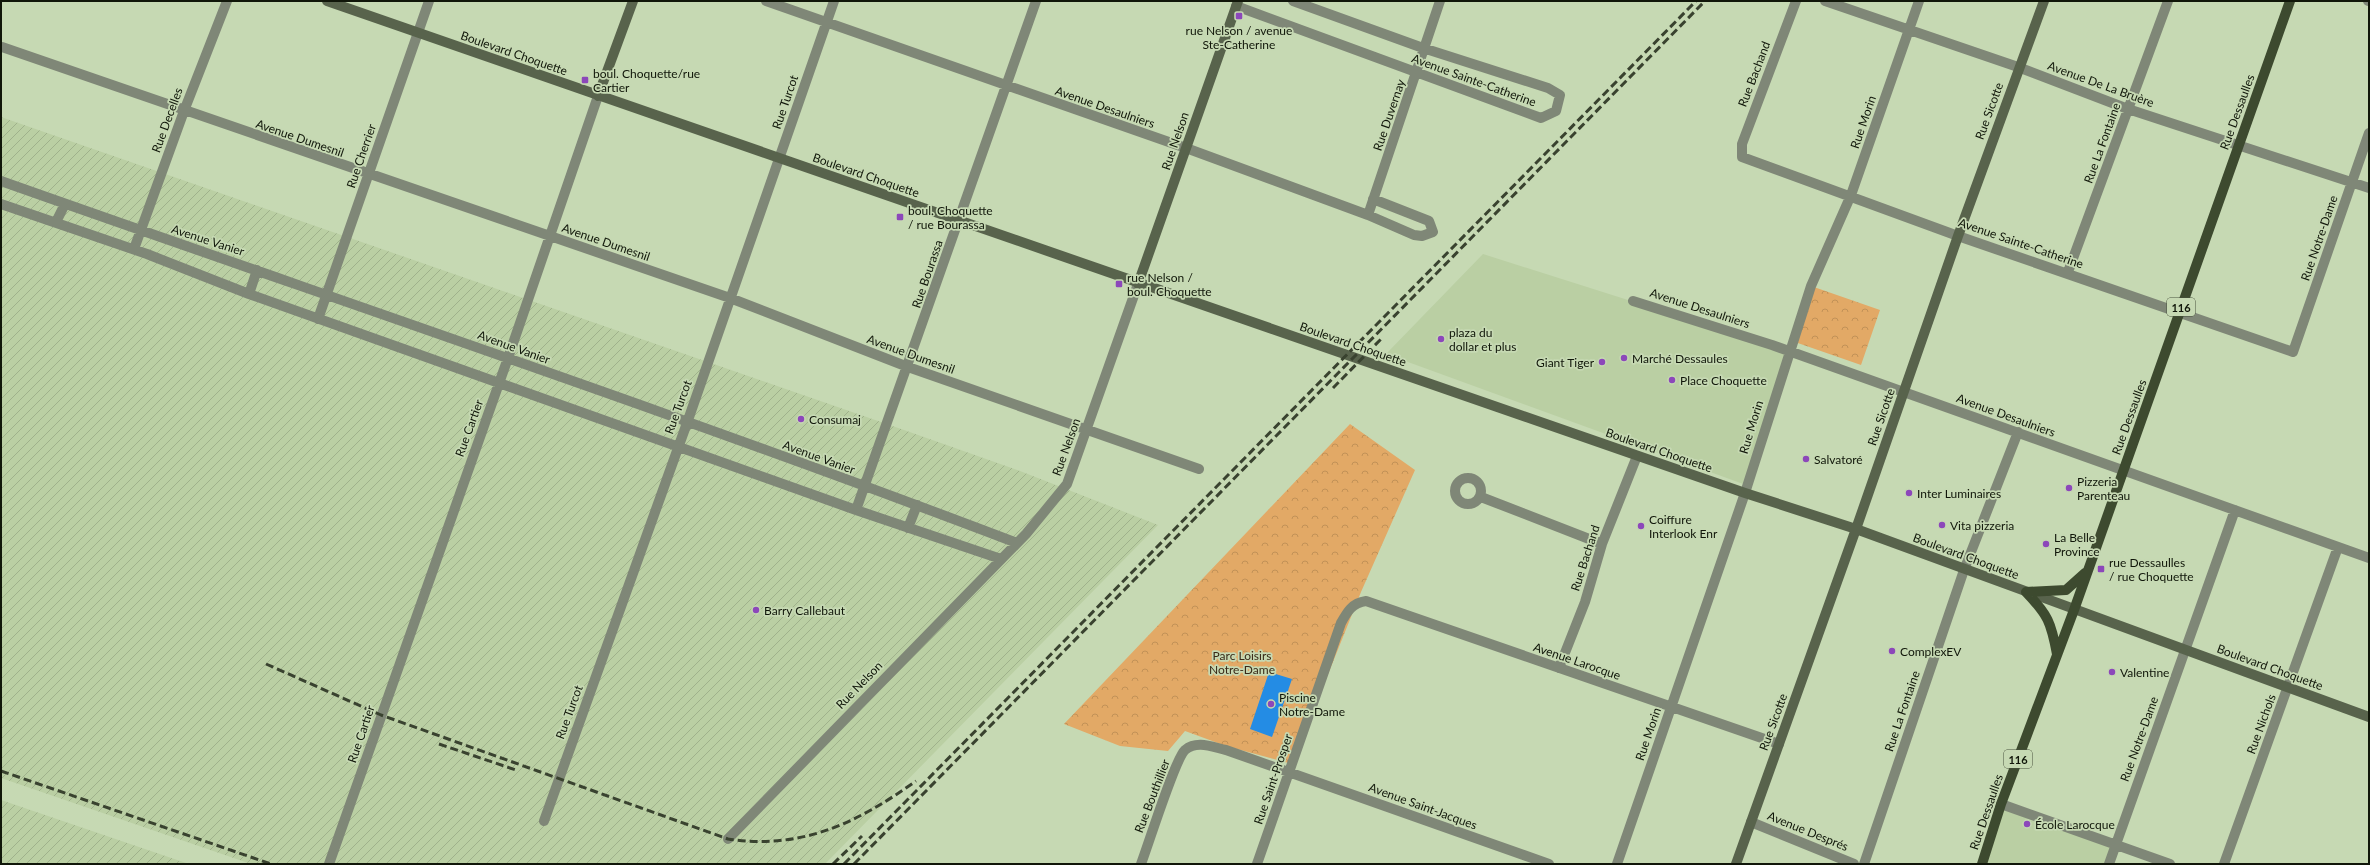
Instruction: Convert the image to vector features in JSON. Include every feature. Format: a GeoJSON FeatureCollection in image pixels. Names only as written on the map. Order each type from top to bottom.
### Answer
{"type":"FeatureCollection","features":[{"type":"Feature","properties":{"kind":"main road","name":"Boulevard Choquette"},"geometry":{"type":"LineString","coordinates":[[327,1],[1138,284],[1744,493],[1856,529],[1964,570],[2369,717]]}},
{"type":"Feature","properties":{"kind":"main road","name":"Rue Cartier"},"geometry":{"type":"LineString","coordinates":[[598,96],[633,1]]}},
{"type":"Feature","properties":{"kind":"main road","name":"Rue Sicotte"},"geometry":{"type":"LineString","coordinates":[[1736,864],[1856,529],[2018,67],[2044,1]]}},
{"type":"Feature","properties":{"kind":"main road","name":"Rue Dessaulles"},"geometry":{"type":"LineString","coordinates":[[1982,864],[2002,804],[2090,566],[2290,1]]}},
{"type":"Feature","properties":{"kind":"main road","name":"Rue Nelson"},"geometry":{"type":"LineString","coordinates":[[1138,284],[1237,4]]}},
{"type":"Feature","properties":{"kind":"main road"},"geometry":{"type":"LineString","coordinates":[[2026,592],[2066,590],[2082,578],[2090,566]]}},
{"type":"Feature","properties":{"kind":"main road"},"geometry":{"type":"LineString","coordinates":[[2026,592],[2041,608],[2052,626],[2057,655]]}},
{"type":"Feature","properties":{"kind":"street","name":"Rue Decelles"},"geometry":{"type":"LineString","coordinates":[[134,250],[184,111],[227,1]]}},
{"type":"Feature","properties":{"kind":"street","name":"Rue Cherrier"},"geometry":{"type":"LineString","coordinates":[[318,319],[429,1]]}},
{"type":"Feature","properties":{"kind":"street","name":"Avenue Desaulniers"},"geometry":{"type":"LineString","coordinates":[[766,1],[1186,148],[1368,215],[1414,235],[1422,236],[1433,232],[1429,221],[1373,199]]}},
{"type":"Feature","properties":{"kind":"street","name":"Rue Turcot"},"geometry":{"type":"LineString","coordinates":[[544,822],[687,423],[834,1]]}},
{"type":"Feature","properties":{"kind":"street","name":"Rue Bourassa"},"geometry":{"type":"LineString","coordinates":[[856,510],[908,367],[1036,1]]}},
{"type":"Feature","properties":{"kind":"street","name":"Avenue Sainte-Catherine"},"geometry":{"type":"LineString","coordinates":[[1237,4],[1417,73],[1541,118],[1556,110],[1560,95],[1548,88],[1423,48],[1293,1]]}},
{"type":"Feature","properties":{"kind":"street","name":"Rue Duvernay"},"geometry":{"type":"LineString","coordinates":[[1368,215],[1440,1]]}},
{"type":"Feature","properties":{"kind":"street","name":"Rue Bachand"},"geometry":{"type":"LineString","coordinates":[[1742,157],[1742,144],[1796,1]]}},
{"type":"Feature","properties":{"kind":"street","name":"Avenue De La Bruère"},"geometry":{"type":"LineString","coordinates":[[1825,1],[2018,67],[2128,109],[2239,144],[2369,188]]}},
{"type":"Feature","properties":{"kind":"street","name":"Rue Morin"},"geometry":{"type":"LineString","coordinates":[[1617,864],[1744,493],[1811,286],[1851,196],[1919,1]]}},
{"type":"Feature","properties":{"kind":"street","name":"Rue La Fontaine"},"geometry":{"type":"LineString","coordinates":[[2068,272],[2168,1]]}},
{"type":"Feature","properties":{"kind":"street","name":"Avenue Dumesnil"},"geometry":{"type":"LineString","coordinates":[[2,47],[368,175],[730,298],[908,367],[1199,469]]}},
{"type":"Feature","properties":{"kind":"street","name":"Rue Cartier"},"geometry":{"type":"LineString","coordinates":[[329,864],[508,358],[598,96]]}},
{"type":"Feature","properties":{"kind":"street","name":"Rue Notre-Dame"},"geometry":{"type":"LineString","coordinates":[[2293,352],[2369,133]]}},
{"type":"Feature","properties":{"kind":"street","name":"Avenue Sainte-Catherine"},"geometry":{"type":"LineString","coordinates":[[1742,157],[1958,236],[2068,272],[2179,313],[2293,352]]}},
{"type":"Feature","properties":{"kind":"street","name":"Avenue Vanier"},"geometry":{"type":"LineString","coordinates":[[1,181],[140,232],[257,270],[508,358],[917,505],[1017,543]]}},
{"type":"Feature","properties":{"kind":"street"},"geometry":{"type":"LineString","coordinates":[[1,204],[56,222],[318,319],[856,510],[1001,559]]}},
{"type":"Feature","properties":{"kind":"street"},"geometry":{"type":"LineString","coordinates":[[56,222],[65,204]]}},
{"type":"Feature","properties":{"kind":"street"},"geometry":{"type":"LineString","coordinates":[[249,294],[257,270]]}},
{"type":"Feature","properties":{"kind":"street","name":"Rue Nelson"},"geometry":{"type":"LineString","coordinates":[[728,839],[1017,543],[1067,484],[1138,284]]}},
{"type":"Feature","properties":{"kind":"street","name":"Avenue Desaulniers"},"geometry":{"type":"LineString","coordinates":[[1633,301],[1789,351],[2369,558]]}},
{"type":"Feature","properties":{"kind":"street","name":"Rue La Fontaine"},"geometry":{"type":"LineString","coordinates":[[1864,864],[1964,570],[2018,432]]}},
{"type":"Feature","properties":{"kind":"street","name":"Rue Bachand"},"geometry":{"type":"LineString","coordinates":[[1559,668],[1585,602],[1602,544],[1637,456]]}},
{"type":"Feature","properties":{"kind":"street"},"geometry":{"type":"LineString","coordinates":[[1481,498],[1602,544]]}},
{"type":"Feature","properties":{"kind":"street"},"geometry":{"type":"LineString","coordinates":[[908,528],[917,505]]}},
{"type":"Feature","properties":{"kind":"street","name":"Rue Notre-Dame"},"geometry":{"type":"LineString","coordinates":[[2109,864],[2235,510]]}},
{"type":"Feature","properties":{"kind":"street","name":"Rue Nichols"},"geometry":{"type":"LineString","coordinates":[[2224,864],[2338,547]]}},
{"type":"Feature","properties":{"kind":"street","name":"Avenue Larocque"},"geometry":{"type":"LineString","coordinates":[[1366,601],[1671,708],[1779,744]]}},
{"type":"Feature","properties":{"kind":"street","name":"Rue Saint-Prosper"},"geometry":{"type":"LineString","coordinates":[[1257,864],[1341,623],[1349,608],[1366,601]]}},
{"type":"Feature","properties":{"kind":"street","name":"Rue Bouthillier"},"geometry":{"type":"LineString","coordinates":[[1141,864],[1176,766],[1184,750],[1198,744],[1205,745],[1226,750],[1289,772]]}},
{"type":"Feature","properties":{"kind":"street","name":"Avenue Saint-Jacques"},"geometry":{"type":"LineString","coordinates":[[1289,772],[1549,864]]}},
{"type":"Feature","properties":{"kind":"street"},"geometry":{"type":"LineString","coordinates":[[2002,804],[2170,864]]}},
{"type":"Feature","properties":{"kind":"street","name":"Avenue Després"},"geometry":{"type":"LineString","coordinates":[[1751,822],[1854,864]]}},
{"type":"Feature","properties":{"kind":"shaded area"},"geometry":{"type":"Polygon","coordinates":[[[1,117],[904,430],[1020,471],[1158,525],[825,864],[251,864],[1,778],[1,117]]]}},
{"type":"Feature","properties":{"kind":"shaded area","name":"Place Choquette"},"geometry":{"type":"Polygon","coordinates":[[[1483,254],[1789,351],[1746,485],[1386,354],[1483,254]]]}},
{"type":"Feature","properties":{"kind":"shaded area"},"geometry":{"type":"Polygon","coordinates":[[[1,800],[189,864],[1,864],[1,800]]]}},
{"type":"Feature","properties":{"kind":"shaded area","name":"École Larocque"},"geometry":{"type":"Polygon","coordinates":[[[2001,804],[2115,845],[2109,864],[1982,864],[2001,804]]]}},
{"type":"Feature","properties":{"kind":"green space"},"geometry":{"type":"Polygon","coordinates":[[[1811,286],[1880,310],[1861,365],[1792,341],[1811,286]]]}},
{"type":"Feature","properties":{"kind":"green space","name":"Parc Loisirs Notre-Dame"},"geometry":{"type":"Polygon","coordinates":[[[1350,424],[1415,470],[1361,592],[1292,764],[1226,746],[1185,731],[1168,751],[1120,746],[1064,724],[1350,424]]]}},
{"type":"Feature","properties":{"kind":"water","name":"Piscine Notre-Dame"},"geometry":{"type":"Polygon","coordinates":[[[1269,672],[1292,679],[1272,737],[1250,729],[1269,672]]]}},
{"type":"Feature","properties":{"kind":"railway"},"geometry":{"type":"LineString","coordinates":[[844,864],[1696,1]]}},
{"type":"Feature","properties":{"kind":"railway"},"geometry":{"type":"LineString","coordinates":[[854,864],[1705,1]]}},
{"type":"Feature","properties":{"kind":"railway"},"geometry":{"type":"LineString","coordinates":[[1333,388],[1383,337]]}},
{"type":"Feature","properties":{"kind":"railway"},"geometry":{"type":"LineString","coordinates":[[266,664],[381,715],[728,839],[755,841],[780,840],[804,837],[828,830],[850,821],[872,809],[916,781]]}},
{"type":"Feature","properties":{"kind":"railway"},"geometry":{"type":"LineString","coordinates":[[439,744],[516,770]]}},
{"type":"Feature","properties":{"kind":"railway"},"geometry":{"type":"LineString","coordinates":[[1,771],[271,864]]}},
{"type":"Feature","properties":{"kind":"railway"},"geometry":{"type":"LineString","coordinates":[[833,864],[862,836]]}},
{"type":"Feature","properties":{"kind":"place","name":"rue Nelson / avenue Ste-Catherine"},"geometry":{"type":"Point","coordinates":[1239,16]}},
{"type":"Feature","properties":{"kind":"place","name":"boul. Choquette/rue Cartier"},"geometry":{"type":"Point","coordinates":[585,80]}},
{"type":"Feature","properties":{"kind":"place","name":"boul. Choquette / rue Bourassa"},"geometry":{"type":"Point","coordinates":[900,217]}},
{"type":"Feature","properties":{"kind":"place","name":"rue Nelson / boul. Choquette"},"geometry":{"type":"Point","coordinates":[1119,284]}},
{"type":"Feature","properties":{"kind":"place","name":"plaza du dollar et plus"},"geometry":{"type":"Point","coordinates":[1441,339]}},
{"type":"Feature","properties":{"kind":"place","name":"Marché Dessaules"},"geometry":{"type":"Point","coordinates":[1624,358]}},
{"type":"Feature","properties":{"kind":"place","name":"Giant Tiger"},"geometry":{"type":"Point","coordinates":[1602,362]}},
{"type":"Feature","properties":{"kind":"place","name":"Place Choquette"},"geometry":{"type":"Point","coordinates":[1672,380]}},
{"type":"Feature","properties":{"kind":"place","name":"Consumaj"},"geometry":{"type":"Point","coordinates":[801,419]}},
{"type":"Feature","properties":{"kind":"place","name":"Salvatoré"},"geometry":{"type":"Point","coordinates":[1806,459]}},
{"type":"Feature","properties":{"kind":"place","name":"Pizzeria Parenteau"},"geometry":{"type":"Point","coordinates":[2069,488]}},
{"type":"Feature","properties":{"kind":"place","name":"Inter Luminaires"},"geometry":{"type":"Point","coordinates":[1909,493]}},
{"type":"Feature","properties":{"kind":"place","name":"Vita pizzeria"},"geometry":{"type":"Point","coordinates":[1942,525]}},
{"type":"Feature","properties":{"kind":"place","name":"Coiffure Interlook Enr"},"geometry":{"type":"Point","coordinates":[1641,526]}},
{"type":"Feature","properties":{"kind":"place","name":"La Belle Province"},"geometry":{"type":"Point","coordinates":[2046,544]}},
{"type":"Feature","properties":{"kind":"place","name":"rue Dessaulles / rue Choquette"},"geometry":{"type":"Point","coordinates":[2101,569]}},
{"type":"Feature","properties":{"kind":"place","name":"Barry Callebaut"},"geometry":{"type":"Point","coordinates":[756,610]}},
{"type":"Feature","properties":{"kind":"place","name":"ComplexEV"},"geometry":{"type":"Point","coordinates":[1892,651]}},
{"type":"Feature","properties":{"kind":"place","name":"Valentine"},"geometry":{"type":"Point","coordinates":[2112,672]}},
{"type":"Feature","properties":{"kind":"place","name":"Piscine Notre-Dame"},"geometry":{"type":"Point","coordinates":[1271,704]}},
{"type":"Feature","properties":{"kind":"place","name":"École Larocque"},"geometry":{"type":"Point","coordinates":[2027,824]}}]}
